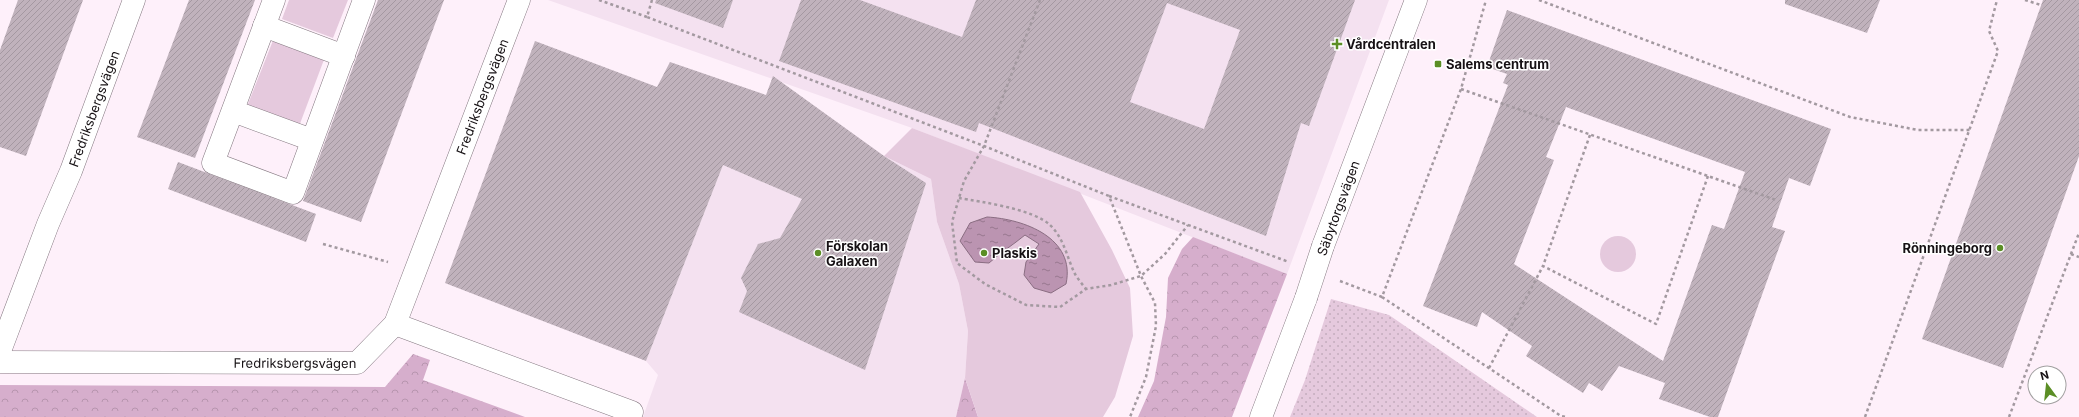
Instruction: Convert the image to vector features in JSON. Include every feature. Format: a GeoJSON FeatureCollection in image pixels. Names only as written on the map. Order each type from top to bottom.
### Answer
{"type":"FeatureCollection","features":[{"type":"Feature","properties":{"kind":"street","name":"Fredriksbergsvägen"},"geometry":{"type":"LineString","coordinates":[[0,351],[48,224],[71,171],[134,0]]}},
{"type":"Feature","properties":{"kind":"street"},"geometry":{"type":"LineString","coordinates":[[274,0],[213,163],[293,193],[364,0]]}},
{"type":"Feature","properties":{"kind":"street","name":"Fredriksbergsvägen"},"geometry":{"type":"LineString","coordinates":[[0,362],[357,363],[395,324],[519,0]]}},
{"type":"Feature","properties":{"kind":"street","name":"Säbytorgsvägen"},"geometry":{"type":"LineString","coordinates":[[1261,417],[1306,298],[1323,246],[1416,0]]}},
{"type":"Feature","properties":{"kind":"street"},"geometry":{"type":"LineString","coordinates":[[264,26],[344,56]]}},
{"type":"Feature","properties":{"kind":"street"},"geometry":{"type":"LineString","coordinates":[[233,111],[312,140]]}},
{"type":"Feature","properties":{"kind":"street"},"geometry":{"type":"LineString","coordinates":[[395,324],[632,412]]}},
{"type":"Feature","properties":{"kind":"path"},"geometry":{"type":"LineString","coordinates":[[599,0],[984,146],[1109,196],[1141,276],[1155,303],[1156,326],[1146,377],[1130,417]]}},
{"type":"Feature","properties":{"kind":"path"},"geometry":{"type":"LineString","coordinates":[[647,17],[652,0]]}},
{"type":"Feature","properties":{"kind":"path"},"geometry":{"type":"LineString","coordinates":[[1040,0],[984,146],[964,181],[952,222],[957,263],[985,284],[1026,305],[1060,307],[1086,289],[1111,285],[1141,276],[1166,254],[1188,225]]}},
{"type":"Feature","properties":{"kind":"path"},"geometry":{"type":"LineString","coordinates":[[1538,0],[1850,117],[1918,130],[1971,130]]}},
{"type":"Feature","properties":{"kind":"path"},"geometry":{"type":"LineString","coordinates":[[1865,417],[1971,130],[1998,52],[1989,31],[1997,0]]}},
{"type":"Feature","properties":{"kind":"path"},"geometry":{"type":"LineString","coordinates":[[2025,0],[2041,5]]}},
{"type":"Feature","properties":{"kind":"path"},"geometry":{"type":"LineString","coordinates":[[1461,89],[1776,200]]}},
{"type":"Feature","properties":{"kind":"path"},"geometry":{"type":"LineString","coordinates":[[1489,368],[1543,266],[1590,135]]}},
{"type":"Feature","properties":{"kind":"path"},"geometry":{"type":"LineString","coordinates":[[1543,266],[1656,324],[1708,176]]}},
{"type":"Feature","properties":{"kind":"path"},"geometry":{"type":"LineString","coordinates":[[959,198],[992,203],[1028,214],[1050,225],[1065,248],[1075,273],[1086,289]]}},
{"type":"Feature","properties":{"kind":"path"},"geometry":{"type":"LineString","coordinates":[[2009,417],[2079,233]]}},
{"type":"Feature","properties":{"kind":"path"},"geometry":{"type":"LineString","coordinates":[[323,244],[416,270]]}},
{"type":"Feature","properties":{"kind":"path"},"geometry":{"type":"LineString","coordinates":[[2071,254],[2079,257]]}},
{"type":"Feature","properties":{"kind":"path"},"geometry":{"type":"LineString","coordinates":[[1382,297],[1561,416],[1566,417]]}},
{"type":"Feature","properties":{"kind":"shaded area"},"geometry":{"type":"Polygon","coordinates":[[[289,0],[348,0],[333,38],[282,19],[289,0]]]}},
{"type":"Feature","properties":{"kind":"shaded area"},"geometry":{"type":"Polygon","coordinates":[[[548,0],[1389,0],[1287,274],[912,128],[548,0]]]}},
{"type":"Feature","properties":{"kind":"shaded area"},"geometry":{"type":"Polygon","coordinates":[[[274,38],[325,57],[298,129],[246,109],[274,38]]]}},
{"type":"Feature","properties":{"kind":"shaded area","name":"Förskolan Galaxen"},"geometry":{"type":"Polygon","coordinates":[[[831,118],[884,156],[931,179],[937,222],[959,284],[968,331],[965,378],[956,417],[643,417],[658,375],[646,361],[723,165],[802,199],[831,118]]]}},
{"type":"Feature","properties":{"kind":"shaded area"},"geometry":{"type":"Polygon","coordinates":[[[912,128],[1080,192],[1112,250],[1130,288],[1133,336],[1115,397],[1103,417],[978,417],[965,378],[968,331],[959,284],[937,222],[931,179],[884,156],[912,128]]]}},
{"type":"Feature","properties":{"kind":"shaded area"},"geometry":{"type":"Polygon","coordinates":[[[1618,236],[1628,239],[1633,244],[1636,254],[1633,264],[1628,269],[1618,272],[1608,269],[1603,264],[1600,254],[1603,244],[1608,239],[1618,236]]]}},
{"type":"Feature","properties":{"kind":"shaded area"},"geometry":{"type":"Polygon","coordinates":[[[1331,299],[1389,315],[1537,417],[1290,417],[1305,380],[1331,299]]]}},
{"type":"Feature","properties":{"kind":"green space"},"geometry":{"type":"Polygon","coordinates":[[[1193,237],[1287,274],[1232,417],[1138,417],[1154,381],[1166,317],[1168,278],[1182,249],[1193,237]]]}},
{"type":"Feature","properties":{"kind":"green space"},"geometry":{"type":"Polygon","coordinates":[[[413,354],[430,360],[423,380],[525,417],[0,417],[0,385],[385,387],[413,354]]]}},
{"type":"Feature","properties":{"kind":"green space"},"geometry":{"type":"Polygon","coordinates":[[[965,378],[978,417],[956,417],[965,378]]]}},
{"type":"Feature","properties":{"kind":"water","name":"Plaskis"},"geometry":{"type":"Polygon","coordinates":[[[987,217],[1016,222],[1031,227],[1044,234],[1055,243],[1063,254],[1067,268],[1066,284],[1051,293],[1034,288],[1024,275],[1026,262],[1039,244],[1025,235],[989,263],[975,262],[960,241],[970,223],[987,217]]]}},
{"type":"Feature","properties":{"kind":"building"},"geometry":{"type":"Polygon","coordinates":[[[18,0],[83,0],[26,156],[0,147],[0,50],[18,0]]]}},
{"type":"Feature","properties":{"kind":"building"},"geometry":{"type":"Polygon","coordinates":[[[189,0],[255,0],[195,158],[137,137],[189,0]]]}},
{"type":"Feature","properties":{"kind":"building"},"geometry":{"type":"Polygon","coordinates":[[[378,0],[444,0],[361,222],[303,201],[378,0]]]}},
{"type":"Feature","properties":{"kind":"building"},"geometry":{"type":"Polygon","coordinates":[[[656,0],[733,0],[723,28],[655,3],[656,0]]]}},
{"type":"Feature","properties":{"kind":"building"},"geometry":{"type":"Polygon","coordinates":[[[801,0],[860,0],[962,37],[976,0],[1355,0],[1309,126],[1301,123],[1266,236],[979,123],[976,132],[779,61],[801,0]],[[1167,3],[1130,102],[1204,129],[1240,30],[1167,3]]]}},
{"type":"Feature","properties":{"kind":"building"},"geometry":{"type":"Polygon","coordinates":[[[1785,0],[1880,0],[1867,33],[1785,4],[1785,0]]]}},
{"type":"Feature","properties":{"kind":"building","name":"Rönningeborg"},"geometry":{"type":"Polygon","coordinates":[[[2043,0],[2079,0],[2079,156],[2003,368],[1922,339],[2043,0]]]}},
{"type":"Feature","properties":{"kind":"building"},"geometry":{"type":"Polygon","coordinates":[[[1507,10],[1831,129],[1810,186],[1789,178],[1772,227],[1785,231],[1718,417],[1710,417],[1659,399],[1665,383],[1619,366],[1602,391],[1589,383],[1583,393],[1526,356],[1532,346],[1482,312],[1477,327],[1423,306],[1508,85],[1503,83],[1507,74],[1487,67],[1507,10]],[[1566,107],[1546,157],[1554,160],[1514,264],[1663,361],[1712,225],[1724,229],[1745,172],[1566,107]]]}},
{"type":"Feature","properties":{"kind":"building"},"geometry":{"type":"Polygon","coordinates":[[[535,41],[657,87],[670,62],[766,95],[773,76],[884,156],[926,183],[865,370],[739,312],[747,291],[741,278],[758,244],[780,238],[802,199],[723,165],[646,361],[445,283],[535,41]]]}},
{"type":"Feature","properties":{"kind":"building"},"geometry":{"type":"Polygon","coordinates":[[[178,162],[316,214],[306,242],[168,189],[178,162]]]}},
{"type":"Feature","properties":{"kind":"place","name":"Vårdcentralen"},"geometry":{"type":"Point","coordinates":[1337,44]}},
{"type":"Feature","properties":{"kind":"place","name":"Salems centrum"},"geometry":{"type":"Point","coordinates":[1438,64]}},
{"type":"Feature","properties":{"kind":"place","name":"Rönningeborg"},"geometry":{"type":"Point","coordinates":[2000,248]}},
{"type":"Feature","properties":{"kind":"place","name":"Förskolan Galaxen"},"geometry":{"type":"Point","coordinates":[818,253]}},
{"type":"Feature","properties":{"kind":"place","name":"Plaskis"},"geometry":{"type":"Point","coordinates":[984,253]}}]}
